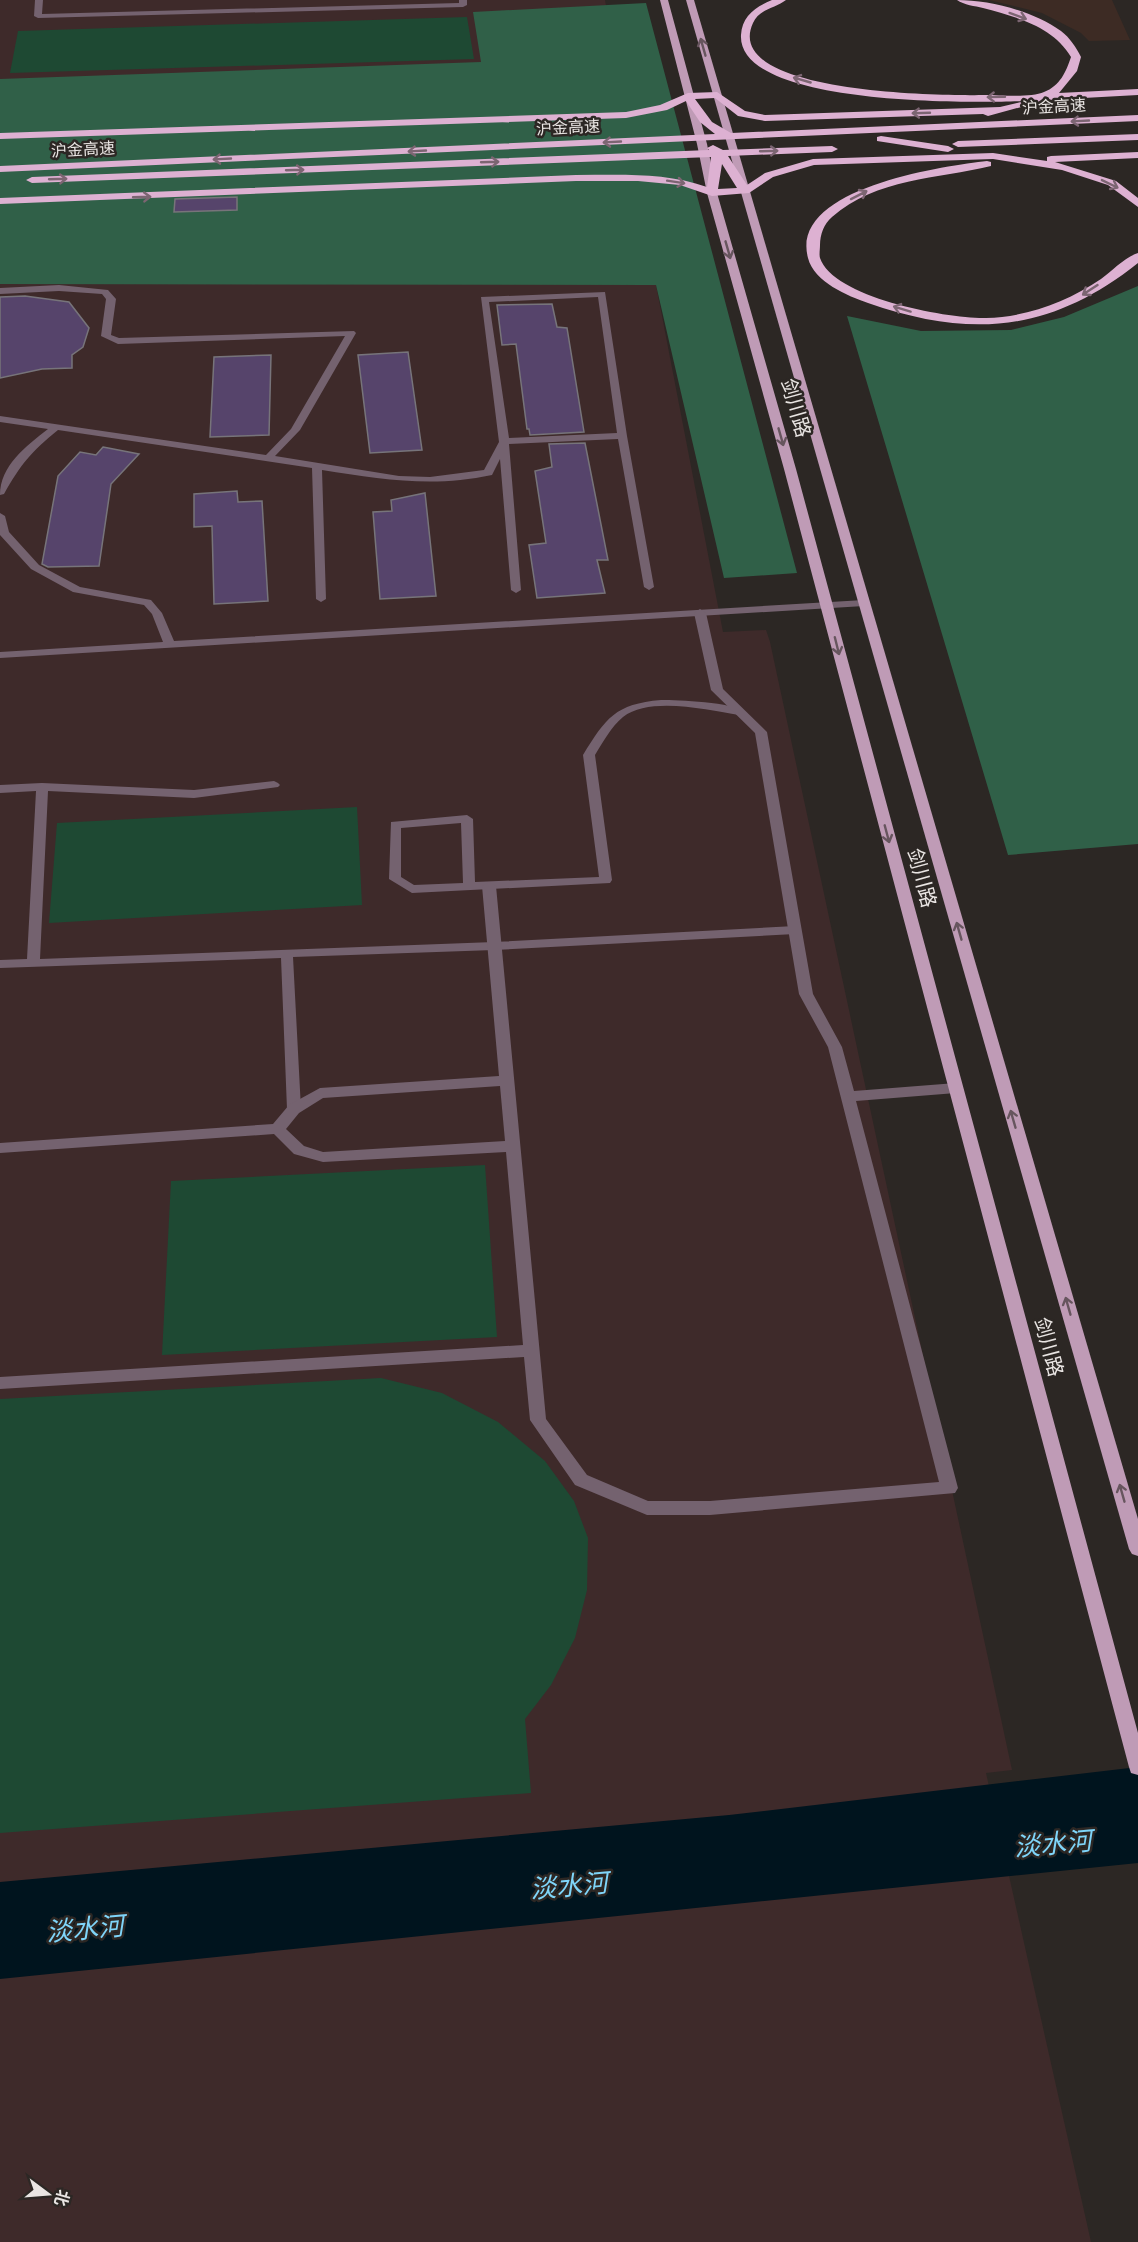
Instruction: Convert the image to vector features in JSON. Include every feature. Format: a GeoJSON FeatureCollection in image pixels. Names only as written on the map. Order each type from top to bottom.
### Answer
{"type":"FeatureCollection","features":[{"type":"Feature","properties":{"kind":"highway"},"geometry":{"type":"LineString","coordinates":[[781,0],[754,14],[746,28],[746,46],[766,67],[822,86],[867,93],[950,98],[1138,92]]}},
{"type":"Feature","properties":{"kind":"highway"},"geometry":{"type":"LineString","coordinates":[[749,139],[772,135],[918,129],[1023,105],[1064,85],[1073,73],[1076,57],[1066,40],[1041,25],[1003,11],[962,0]]}},
{"type":"Feature","properties":{"kind":"highway"},"geometry":{"type":"LineString","coordinates":[[701,140],[714,130],[717,95]]}},
{"type":"Feature","properties":{"kind":"highway"},"geometry":{"type":"LineString","coordinates":[[0,136],[564,118],[626,114],[663,108],[688,96],[717,95],[741,114],[765,118],[1000,110]]}},
{"type":"Feature","properties":{"kind":"highway"},"geometry":{"type":"LineString","coordinates":[[688,96],[700,118],[730,140],[886,138],[944,147],[971,155]]}},
{"type":"Feature","properties":{"kind":"highway"},"geometry":{"type":"LineString","coordinates":[[564,118],[683,140],[701,140],[718,150],[745,191]]}},
{"type":"Feature","properties":{"kind":"highway","name":"沪金高速"},"geometry":{"type":"LineString","coordinates":[[0,169],[1138,118]]}},
{"type":"Feature","properties":{"kind":"highway","name":"沪金高速"},"geometry":{"type":"LineString","coordinates":[[874,147],[1138,137]]}},
{"type":"Feature","properties":{"kind":"highway"},"geometry":{"type":"LineString","coordinates":[[576,178],[683,140]]}},
{"type":"Feature","properties":{"kind":"highway"},"geometry":{"type":"LineString","coordinates":[[712,193],[718,150],[730,140]]}},
{"type":"Feature","properties":{"kind":"highway","name":"沪金高速"},"geometry":{"type":"LineString","coordinates":[[24,181],[838,148]]}},
{"type":"Feature","properties":{"kind":"highway"},"geometry":{"type":"LineString","coordinates":[[0,201],[576,178],[638,178],[682,182],[712,193],[745,191],[770,175],[813,162],[971,155],[1021,159],[1064,167],[1112,183],[1138,204]]}},
{"type":"Feature","properties":{"kind":"highway"},"geometry":{"type":"LineString","coordinates":[[1138,155],[983,165],[911,177],[860,193],[824,216],[812,241],[814,259],[826,276],[856,296],[916,314],[985,322],[1040,313],[1079,297],[1138,257]]}},
{"type":"Feature","properties":{"kind":"main road","name":"剑川路"},"geometry":{"type":"LineString","coordinates":[[664,0],[701,140],[712,193],[827,606],[1138,1767]]}},
{"type":"Feature","properties":{"kind":"main road","name":"剑川路"},"geometry":{"type":"LineString","coordinates":[[690,0],[1138,1549]]}},
{"type":"Feature","properties":{"kind":"street"},"geometry":{"type":"LineString","coordinates":[[489,886],[511,1146],[538,1420],[581,1480],[647,1508],[710,1508],[949,1488],[836,1047],[806,994],[761,732],[717,690],[700,613]]}},
{"type":"Feature","properties":{"kind":"street"},"geometry":{"type":"LineString","coordinates":[[0,1148],[277,1129],[294,1109],[320,1093],[506,1081]]}},
{"type":"Feature","properties":{"kind":"street"},"geometry":{"type":"LineString","coordinates":[[848,1098],[956,1088]]}},
{"type":"Feature","properties":{"kind":"street"},"geometry":{"type":"LineString","coordinates":[[277,1129],[298,1150],[323,1157],[511,1146]]}},
{"type":"Feature","properties":{"kind":"street"},"geometry":{"type":"LineString","coordinates":[[0,1383],[530,1351]]}},
{"type":"Feature","properties":{"kind":"lane"},"geometry":{"type":"LineString","coordinates":[[39,0],[38,15],[73,11],[206,12],[413,3],[464,5],[463,0]]}},
{"type":"Feature","properties":{"kind":"lane"},"geometry":{"type":"LineString","coordinates":[[206,0],[206,12]]}},
{"type":"Feature","properties":{"kind":"lane"},"geometry":{"type":"LineString","coordinates":[[0,291],[59,288],[105,292],[111,299],[106,336],[118,341],[351,333],[295,430],[268,458]]}},
{"type":"Feature","properties":{"kind":"lane"},"geometry":{"type":"LineString","coordinates":[[516,590],[504,441],[484,299],[602,294],[622,436],[649,587]]}},
{"type":"Feature","properties":{"kind":"lane"},"geometry":{"type":"LineString","coordinates":[[0,419],[399,479],[430,480],[488,473],[504,441]]}},
{"type":"Feature","properties":{"kind":"lane"},"geometry":{"type":"LineString","coordinates":[[0,492],[8,472],[26,450],[55,428]]}},
{"type":"Feature","properties":{"kind":"lane"},"geometry":{"type":"LineString","coordinates":[[504,441],[622,436]]}},
{"type":"Feature","properties":{"kind":"lane"},"geometry":{"type":"LineString","coordinates":[[317,466],[321,599]]}},
{"type":"Feature","properties":{"kind":"lane"},"geometry":{"type":"LineString","coordinates":[[0,516],[3,533],[35,567],[77,590],[147,603],[157,613],[170,646]]}},
{"type":"Feature","properties":{"kind":"lane"},"geometry":{"type":"LineString","coordinates":[[0,655],[864,603]]}},
{"type":"Feature","properties":{"kind":"lane"},"geometry":{"type":"LineString","coordinates":[[469,886],[467,819],[395,825],[395,879],[412,889],[606,880],[589,754],[609,725],[622,712],[646,705],[687,703],[739,712]]}},
{"type":"Feature","properties":{"kind":"lane"},"geometry":{"type":"LineString","coordinates":[[0,789],[42,787],[194,794],[274,785]]}},
{"type":"Feature","properties":{"kind":"lane"},"geometry":{"type":"LineString","coordinates":[[33,963],[42,787]]}},
{"type":"Feature","properties":{"kind":"lane"},"geometry":{"type":"LineString","coordinates":[[0,964],[494,946],[795,930]]}},
{"type":"Feature","properties":{"kind":"lane"},"geometry":{"type":"LineString","coordinates":[[286,954],[294,1109]]}},
{"type":"Feature","properties":{"kind":"shaded area"},"geometry":{"type":"Polygon","coordinates":[[[0,0],[605,0],[656,285],[723,632],[766,630],[770,642],[1012,1770],[986,1773],[1091,2242],[0,2242],[0,0]]]}},
{"type":"Feature","properties":{"kind":"shaded area"},"geometry":{"type":"Polygon","coordinates":[[[989,0],[1112,0],[1130,40],[1089,41],[1081,33],[1042,13],[989,0]]]}},
{"type":"Feature","properties":{"kind":"green space"},"geometry":{"type":"Polygon","coordinates":[[[646,3],[797,573],[724,578],[656,285],[0,284],[0,79],[481,62],[473,12],[646,3]]]}},
{"type":"Feature","properties":{"kind":"green space"},"geometry":{"type":"Polygon","coordinates":[[[467,17],[474,59],[10,73],[18,31],[467,17]]]}},
{"type":"Feature","properties":{"kind":"green space"},"geometry":{"type":"Polygon","coordinates":[[[1138,286],[1138,844],[1008,855],[847,316],[921,331],[1011,330],[1064,317],[1138,286]]]}},
{"type":"Feature","properties":{"kind":"green space"},"geometry":{"type":"Polygon","coordinates":[[[357,807],[362,905],[49,923],[57,823],[357,807]]]}},
{"type":"Feature","properties":{"kind":"green space"},"geometry":{"type":"Polygon","coordinates":[[[485,1165],[497,1337],[162,1355],[171,1181],[485,1165]]]}},
{"type":"Feature","properties":{"kind":"green space"},"geometry":{"type":"Polygon","coordinates":[[[381,1378],[442,1393],[498,1422],[545,1461],[574,1501],[588,1538],[587,1590],[575,1638],[551,1685],[525,1719],[531,1793],[0,1833],[0,1399],[381,1378]]]}},
{"type":"Feature","properties":{"kind":"water","name":"淡水河"},"geometry":{"type":"Polygon","coordinates":[[[1138,1767],[1138,1863],[0,1979],[0,1882],[729,1815],[1138,1767]]]}},
{"type":"Feature","properties":{"kind":"building"},"geometry":{"type":"Polygon","coordinates":[[[237,197],[237,210],[174,212],[175,199],[237,197]]]}},
{"type":"Feature","properties":{"kind":"building"},"geometry":{"type":"Polygon","coordinates":[[[25,296],[69,302],[89,328],[83,347],[72,355],[72,368],[42,369],[0,378],[0,297],[25,296]]]}},
{"type":"Feature","properties":{"kind":"building"},"geometry":{"type":"Polygon","coordinates":[[[552,304],[557,327],[567,328],[584,432],[530,435],[527,429],[516,344],[502,345],[497,305],[552,304]]]}},
{"type":"Feature","properties":{"kind":"building"},"geometry":{"type":"Polygon","coordinates":[[[408,352],[422,450],[370,453],[358,355],[408,352]]]}},
{"type":"Feature","properties":{"kind":"building"},"geometry":{"type":"Polygon","coordinates":[[[271,355],[269,435],[210,437],[214,357],[271,355]]]}},
{"type":"Feature","properties":{"kind":"building"},"geometry":{"type":"Polygon","coordinates":[[[585,443],[608,560],[597,560],[605,593],[537,598],[529,545],[546,543],[535,471],[552,467],[549,444],[585,443]]]}},
{"type":"Feature","properties":{"kind":"building"},"geometry":{"type":"Polygon","coordinates":[[[103,447],[139,454],[111,484],[99,566],[48,567],[42,564],[58,476],[80,452],[96,455],[103,447]]]}},
{"type":"Feature","properties":{"kind":"building"},"geometry":{"type":"Polygon","coordinates":[[[237,491],[238,502],[262,501],[268,601],[214,604],[212,526],[194,527],[194,494],[237,491]]]}},
{"type":"Feature","properties":{"kind":"building"},"geometry":{"type":"Polygon","coordinates":[[[425,493],[436,596],[380,599],[373,512],[392,511],[391,500],[425,493]]]}}]}
